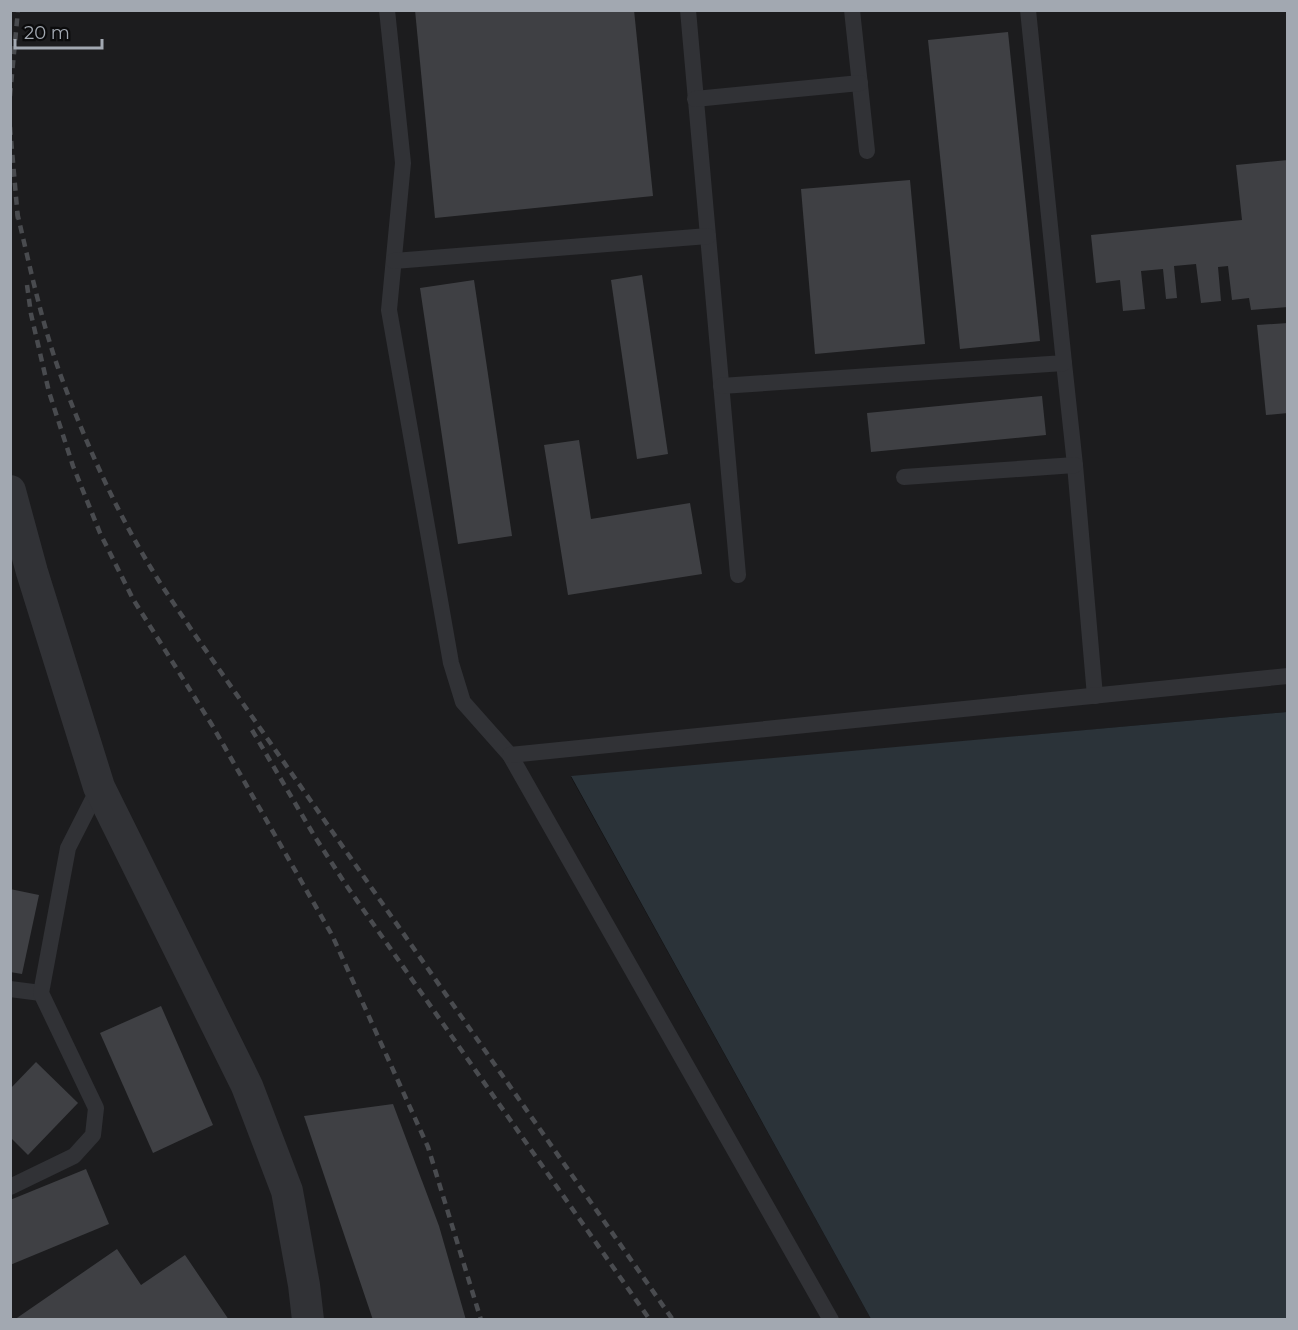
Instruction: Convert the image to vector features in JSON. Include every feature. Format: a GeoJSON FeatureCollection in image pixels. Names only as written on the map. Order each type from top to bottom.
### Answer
{"type":"FeatureCollection","features":[{"type":"Feature","properties":{"kind":"street"},"geometry":{"type":"LineString","coordinates":[[10,491],[32,572],[99,787],[247,1086],[287,1191],[308,1320]]}},
{"type":"Feature","properties":{"kind":"lane"},"geometry":{"type":"LineString","coordinates":[[387,10],[403,163],[389,310],[451,663],[464,702],[510,755],[831,1320]]}},
{"type":"Feature","properties":{"kind":"lane"},"geometry":{"type":"LineString","coordinates":[[852,10],[867,151]]}},
{"type":"Feature","properties":{"kind":"lane"},"geometry":{"type":"LineString","coordinates":[[1028,10],[1075,465],[1095,696]]}},
{"type":"Feature","properties":{"kind":"lane"},"geometry":{"type":"LineString","coordinates":[[689,11],[738,575]]}},
{"type":"Feature","properties":{"kind":"lane"},"geometry":{"type":"LineString","coordinates":[[696,99],[860,83]]}},
{"type":"Feature","properties":{"kind":"lane"},"geometry":{"type":"LineString","coordinates":[[394,261],[708,236]]}},
{"type":"Feature","properties":{"kind":"lane"},"geometry":{"type":"LineString","coordinates":[[721,386],[1064,363]]}},
{"type":"Feature","properties":{"kind":"lane"},"geometry":{"type":"LineString","coordinates":[[904,477],[1075,465]]}},
{"type":"Feature","properties":{"kind":"lane"},"geometry":{"type":"LineString","coordinates":[[510,755],[1287,676]]}},
{"type":"Feature","properties":{"kind":"lane"},"geometry":{"type":"LineString","coordinates":[[10,1187],[74,1156],[93,1135],[96,1107],[41,993],[68,848],[99,787]]}},
{"type":"Feature","properties":{"kind":"lane"},"geometry":{"type":"LineString","coordinates":[[10,989],[41,993]]}},
{"type":"Feature","properties":{"kind":"shaded area"},"geometry":{"type":"Polygon","coordinates":[[[10,11],[1287,11],[1287,712],[571,777],[871,1319],[11,1319],[10,11]]]}},
{"type":"Feature","properties":{"kind":"shaded area"},"geometry":{"type":"Polygon","coordinates":[[[1287,712],[1287,1319],[871,1319],[571,776],[1287,712]]]}},
{"type":"Feature","properties":{"kind":"building"},"geometry":{"type":"Polygon","coordinates":[[[415,10],[634,10],[653,196],[435,218],[415,10]]]}},
{"type":"Feature","properties":{"kind":"building"},"geometry":{"type":"Polygon","coordinates":[[[1008,32],[1040,341],[960,349],[928,40],[1008,32]]]}},
{"type":"Feature","properties":{"kind":"building"},"geometry":{"type":"Polygon","coordinates":[[[1288,160],[1288,307],[1251,310],[1249,298],[1232,300],[1228,266],[1218,267],[1221,301],[1201,303],[1196,264],[1174,266],[1177,298],[1166,299],[1163,269],[1141,271],[1145,309],[1123,311],[1120,280],[1096,283],[1091,235],[1242,220],[1236,165],[1288,160]]]}},
{"type":"Feature","properties":{"kind":"building"},"geometry":{"type":"Polygon","coordinates":[[[910,180],[925,344],[815,354],[801,189],[910,180]]]}},
{"type":"Feature","properties":{"kind":"building"},"geometry":{"type":"Polygon","coordinates":[[[642,275],[668,454],[637,459],[611,280],[642,275]]]}},
{"type":"Feature","properties":{"kind":"building"},"geometry":{"type":"Polygon","coordinates":[[[474,280],[512,536],[458,544],[420,288],[474,280]]]}},
{"type":"Feature","properties":{"kind":"building"},"geometry":{"type":"Polygon","coordinates":[[[1288,323],[1288,413],[1266,415],[1257,325],[1288,323]]]}},
{"type":"Feature","properties":{"kind":"building"},"geometry":{"type":"Polygon","coordinates":[[[1042,396],[1046,435],[871,452],[867,413],[1042,396]]]}},
{"type":"Feature","properties":{"kind":"building"},"geometry":{"type":"Polygon","coordinates":[[[579,440],[591,519],[690,503],[702,574],[568,595],[544,445],[579,440]]]}},
{"type":"Feature","properties":{"kind":"building"},"geometry":{"type":"Polygon","coordinates":[[[10,889],[39,895],[22,974],[10,972],[10,889]]]}},
{"type":"Feature","properties":{"kind":"building"},"geometry":{"type":"Polygon","coordinates":[[[161,1006],[213,1125],[153,1153],[100,1033],[161,1006]]]}},
{"type":"Feature","properties":{"kind":"building"},"geometry":{"type":"Polygon","coordinates":[[[36,1062],[78,1103],[28,1155],[10,1137],[10,1089],[36,1062]]]}},
{"type":"Feature","properties":{"kind":"building"},"geometry":{"type":"Polygon","coordinates":[[[393,1104],[439,1226],[466,1320],[373,1320],[304,1116],[393,1104]]]}},
{"type":"Feature","properties":{"kind":"building"},"geometry":{"type":"Polygon","coordinates":[[[86,1169],[109,1224],[10,1265],[10,1200],[86,1169]]]}},
{"type":"Feature","properties":{"kind":"building"},"geometry":{"type":"Polygon","coordinates":[[[117,1249],[141,1285],[185,1255],[229,1320],[14,1320],[117,1249]]]}},
{"type":"Feature","properties":{"kind":"railway"},"geometry":{"type":"LineString","coordinates":[[10,96],[18,10]]}},
{"type":"Feature","properties":{"kind":"railway"},"geometry":{"type":"LineString","coordinates":[[10,127],[18,220]]}},
{"type":"Feature","properties":{"kind":"railway"},"geometry":{"type":"LineString","coordinates":[[17,212],[42,317],[62,379],[102,475],[125,523],[151,568],[193,632],[673,1320]]}},
{"type":"Feature","properties":{"kind":"railway"},"geometry":{"type":"LineString","coordinates":[[27,285],[31,314],[49,392],[73,466],[100,533],[133,599],[212,725],[332,935],[428,1147],[481,1320]]}},
{"type":"Feature","properties":{"kind":"railway"},"geometry":{"type":"LineString","coordinates":[[252,730],[346,885],[650,1320]]}}]}
